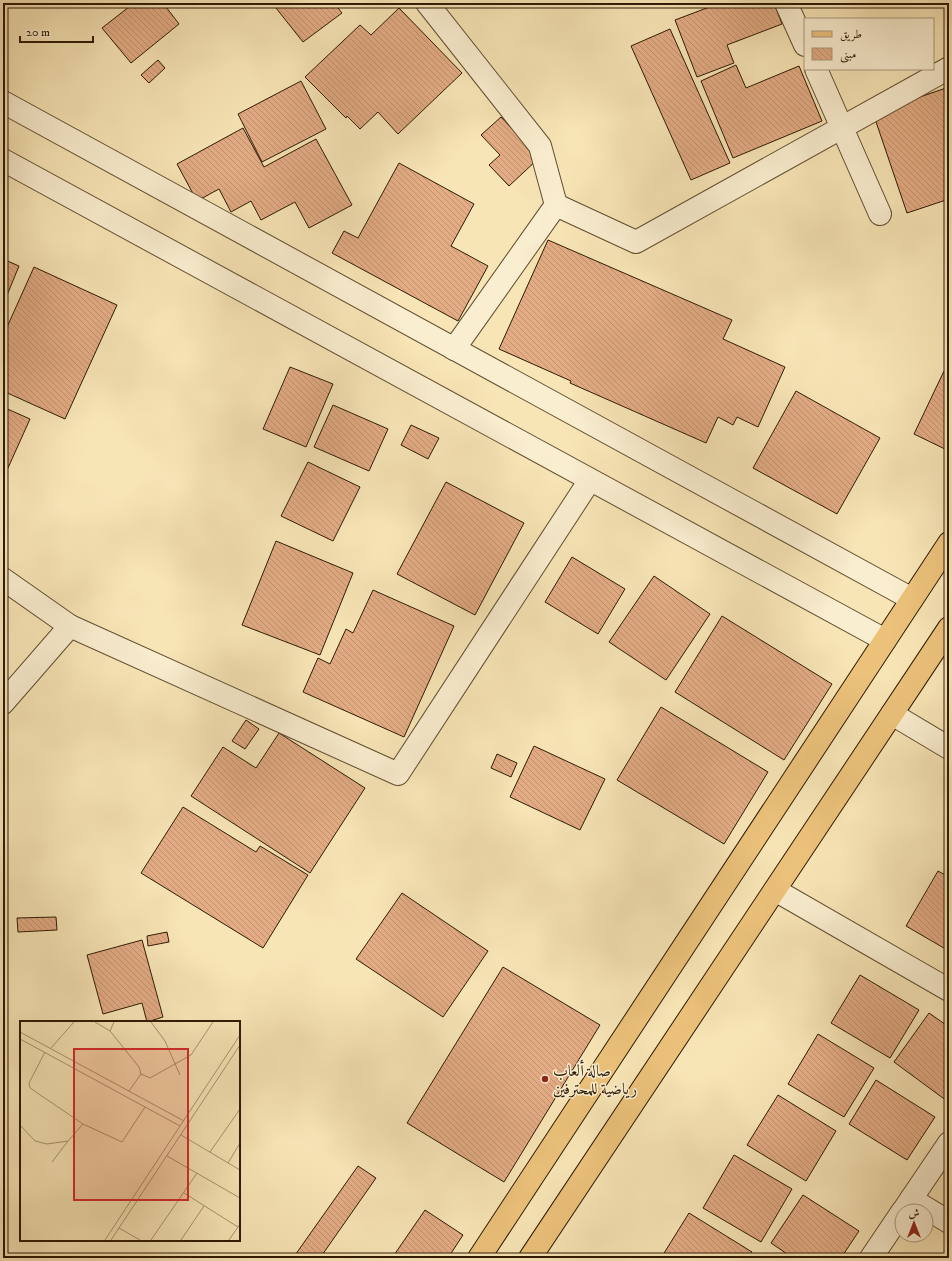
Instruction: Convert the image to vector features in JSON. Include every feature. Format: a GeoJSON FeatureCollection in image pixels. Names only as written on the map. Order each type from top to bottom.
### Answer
{"type":"FeatureCollection","features":[{"type":"Feature","properties":{"kind":"main road"},"geometry":{"type":"LineString","coordinates":[[479,1258],[949,543]]}},
{"type":"Feature","properties":{"kind":"main road"},"geometry":{"type":"LineString","coordinates":[[530,1258],[949,628]]}},
{"type":"Feature","properties":{"kind":"street"},"geometry":{"type":"LineString","coordinates":[[426,3],[540,146],[556,205]]}},
{"type":"Feature","properties":{"kind":"street"},"geometry":{"type":"LineString","coordinates":[[786,3],[804,43]]}},
{"type":"Feature","properties":{"kind":"street"},"geometry":{"type":"LineString","coordinates":[[556,205],[636,242],[949,68]]}},
{"type":"Feature","properties":{"kind":"street"},"geometry":{"type":"LineString","coordinates":[[816,70],[880,214]]}},
{"type":"Feature","properties":{"kind":"street"},"geometry":{"type":"LineString","coordinates":[[3,102],[912,599]]}},
{"type":"Feature","properties":{"kind":"street"},"geometry":{"type":"LineString","coordinates":[[3,160],[885,640]]}},
{"type":"Feature","properties":{"kind":"street"},"geometry":{"type":"LineString","coordinates":[[454,349],[556,205]]}},
{"type":"Feature","properties":{"kind":"street"},"geometry":{"type":"LineString","coordinates":[[3,579],[70,626],[398,774],[590,480]]}},
{"type":"Feature","properties":{"kind":"street"},"geometry":{"type":"LineString","coordinates":[[3,703],[70,626]]}},
{"type":"Feature","properties":{"kind":"street"},"geometry":{"type":"LineString","coordinates":[[892,714],[949,748]]}},
{"type":"Feature","properties":{"kind":"street"},"geometry":{"type":"LineString","coordinates":[[775,890],[949,990]]}},
{"type":"Feature","properties":{"kind":"street"},"geometry":{"type":"LineString","coordinates":[[908,1203],[949,1143]]}},
{"type":"Feature","properties":{"kind":"street"},"geometry":{"type":"LineString","coordinates":[[934,1217],[949,1222]]}},
{"type":"Feature","properties":{"kind":"street"},"geometry":{"type":"LineString","coordinates":[[871,1258],[894,1224]]}},
{"type":"Feature","properties":{"kind":"building"},"geometry":{"type":"Polygon","coordinates":[[[134,3],[163,3],[179,24],[131,63],[102,28],[134,3]]]}},
{"type":"Feature","properties":{"kind":"building"},"geometry":{"type":"Polygon","coordinates":[[[240,3],[254,3],[241,7],[240,3]]]}},
{"type":"Feature","properties":{"kind":"building"},"geometry":{"type":"Polygon","coordinates":[[[272,3],[334,3],[342,13],[303,42],[272,3]]]}},
{"type":"Feature","properties":{"kind":"building"},"geometry":{"type":"Polygon","coordinates":[[[720,3],[774,3],[782,24],[727,45],[734,63],[697,77],[675,20],[720,3]]]}},
{"type":"Feature","properties":{"kind":"building"},"geometry":{"type":"Polygon","coordinates":[[[399,8],[462,73],[398,134],[378,112],[360,129],[347,116],[346,118],[305,77],[360,25],[371,35],[399,8]]]}},
{"type":"Feature","properties":{"kind":"building"},"geometry":{"type":"Polygon","coordinates":[[[670,29],[730,163],[691,180],[631,46],[670,29]]]}},
{"type":"Feature","properties":{"kind":"building"},"geometry":{"type":"Polygon","coordinates":[[[158,60],[165,68],[149,83],[141,75],[158,60]]]}},
{"type":"Feature","properties":{"kind":"building"},"geometry":{"type":"Polygon","coordinates":[[[736,65],[746,88],[799,66],[822,121],[733,158],[701,81],[736,65]]]}},
{"type":"Feature","properties":{"kind":"building"},"geometry":{"type":"Polygon","coordinates":[[[301,81],[326,129],[262,162],[238,114],[301,81]]]}},
{"type":"Feature","properties":{"kind":"building"},"geometry":{"type":"Polygon","coordinates":[[[949,87],[949,199],[907,213],[873,113],[949,87]]]}},
{"type":"Feature","properties":{"kind":"building"},"geometry":{"type":"Polygon","coordinates":[[[501,117],[539,158],[509,186],[489,165],[500,155],[481,135],[501,117]]]}},
{"type":"Feature","properties":{"kind":"building"},"geometry":{"type":"Polygon","coordinates":[[[243,128],[264,167],[316,139],[352,205],[309,228],[295,202],[261,220],[251,201],[231,212],[219,189],[197,201],[177,164],[243,128]]]}},
{"type":"Feature","properties":{"kind":"building"},"geometry":{"type":"Polygon","coordinates":[[[399,163],[474,204],[451,246],[488,266],[458,321],[332,253],[344,231],[358,238],[399,163]]]}},
{"type":"Feature","properties":{"kind":"building"},"geometry":{"type":"Polygon","coordinates":[[[548,240],[732,320],[723,339],[785,367],[758,427],[737,417],[733,425],[718,417],[706,443],[570,383],[571,381],[499,349],[548,240]]]}},
{"type":"Feature","properties":{"kind":"building"},"geometry":{"type":"Polygon","coordinates":[[[3,259],[19,266],[3,305],[3,259]]]}},
{"type":"Feature","properties":{"kind":"building"},"geometry":{"type":"Polygon","coordinates":[[[34,267],[117,305],[65,419],[3,391],[3,336],[34,267]]]}},
{"type":"Feature","properties":{"kind":"building"},"geometry":{"type":"Polygon","coordinates":[[[290,367],[333,384],[306,447],[263,429],[290,367]]]}},
{"type":"Feature","properties":{"kind":"building"},"geometry":{"type":"Polygon","coordinates":[[[944,371],[949,374],[949,451],[914,434],[944,371]]]}},
{"type":"Feature","properties":{"kind":"building"},"geometry":{"type":"Polygon","coordinates":[[[796,391],[880,438],[837,514],[753,468],[796,391]]]}},
{"type":"Feature","properties":{"kind":"building"},"geometry":{"type":"Polygon","coordinates":[[[333,405],[388,429],[369,471],[314,447],[333,405]]]}},
{"type":"Feature","properties":{"kind":"building"},"geometry":{"type":"Polygon","coordinates":[[[3,407],[30,419],[3,479],[3,407]]]}},
{"type":"Feature","properties":{"kind":"building"},"geometry":{"type":"Polygon","coordinates":[[[411,425],[439,438],[428,459],[401,445],[411,425]]]}},
{"type":"Feature","properties":{"kind":"building"},"geometry":{"type":"Polygon","coordinates":[[[308,462],[360,487],[333,541],[281,516],[308,462]]]}},
{"type":"Feature","properties":{"kind":"building"},"geometry":{"type":"Polygon","coordinates":[[[446,482],[524,523],[475,615],[397,574],[446,482]]]}},
{"type":"Feature","properties":{"kind":"building"},"geometry":{"type":"Polygon","coordinates":[[[276,541],[353,573],[320,655],[242,625],[276,541]]]}},
{"type":"Feature","properties":{"kind":"building"},"geometry":{"type":"Polygon","coordinates":[[[572,557],[625,589],[598,634],[545,602],[572,557]]]}},
{"type":"Feature","properties":{"kind":"building"},"geometry":{"type":"Polygon","coordinates":[[[654,576],[710,614],[666,680],[609,642],[654,576]]]}},
{"type":"Feature","properties":{"kind":"building"},"geometry":{"type":"Polygon","coordinates":[[[373,590],[454,626],[404,737],[303,692],[318,658],[330,664],[346,629],[353,633],[373,590]]]}},
{"type":"Feature","properties":{"kind":"building"},"geometry":{"type":"Polygon","coordinates":[[[722,616],[832,684],[784,760],[675,692],[722,616]]]}},
{"type":"Feature","properties":{"kind":"building"},"geometry":{"type":"Polygon","coordinates":[[[661,707],[768,772],[724,844],[617,780],[661,707]]]}},
{"type":"Feature","properties":{"kind":"building"},"geometry":{"type":"Polygon","coordinates":[[[246,720],[259,729],[245,749],[232,741],[246,720]]]}},
{"type":"Feature","properties":{"kind":"building"},"geometry":{"type":"Polygon","coordinates":[[[279,733],[365,788],[310,873],[191,796],[223,747],[256,768],[279,733]]]}},
{"type":"Feature","properties":{"kind":"building"},"geometry":{"type":"Polygon","coordinates":[[[534,746],[605,779],[580,830],[510,797],[534,746]]]}},
{"type":"Feature","properties":{"kind":"building"},"geometry":{"type":"Polygon","coordinates":[[[497,754],[517,763],[511,777],[491,768],[497,754]]]}},
{"type":"Feature","properties":{"kind":"building"},"geometry":{"type":"Polygon","coordinates":[[[183,807],[256,852],[260,846],[308,875],[263,948],[141,873],[183,807]]]}},
{"type":"Feature","properties":{"kind":"building"},"geometry":{"type":"Polygon","coordinates":[[[938,871],[949,877],[949,951],[906,926],[938,871]]]}},
{"type":"Feature","properties":{"kind":"building"},"geometry":{"type":"Polygon","coordinates":[[[402,893],[488,951],[443,1017],[356,959],[402,893]]]}},
{"type":"Feature","properties":{"kind":"building"},"geometry":{"type":"Polygon","coordinates":[[[56,917],[57,930],[18,932],[17,918],[56,917]]]}},
{"type":"Feature","properties":{"kind":"building"},"geometry":{"type":"Polygon","coordinates":[[[167,932],[169,942],[148,946],[147,936],[167,932]]]}},
{"type":"Feature","properties":{"kind":"building"},"geometry":{"type":"Polygon","coordinates":[[[142,940],[163,1017],[147,1021],[142,1003],[103,1014],[87,955],[142,940]]]}},
{"type":"Feature","properties":{"kind":"building"},"geometry":{"type":"Polygon","coordinates":[[[503,967],[600,1025],[504,1182],[407,1123],[503,967]]]}},
{"type":"Feature","properties":{"kind":"building"},"geometry":{"type":"Polygon","coordinates":[[[860,975],[919,1010],[890,1058],[831,1023],[860,975]]]}},
{"type":"Feature","properties":{"kind":"building"},"geometry":{"type":"Polygon","coordinates":[[[929,1013],[949,1027],[949,1098],[947,1101],[894,1062],[929,1013]]]}},
{"type":"Feature","properties":{"kind":"building"},"geometry":{"type":"Polygon","coordinates":[[[818,1034],[874,1068],[844,1117],[788,1084],[818,1034]]]}},
{"type":"Feature","properties":{"kind":"building"},"geometry":{"type":"Polygon","coordinates":[[[876,1080],[935,1117],[907,1160],[849,1124],[876,1080]]]}},
{"type":"Feature","properties":{"kind":"building"},"geometry":{"type":"Polygon","coordinates":[[[778,1095],[836,1131],[806,1181],[747,1145],[778,1095]]]}},
{"type":"Feature","properties":{"kind":"building"},"geometry":{"type":"Polygon","coordinates":[[[734,1155],[792,1189],[761,1242],[703,1208],[734,1155]]]}},
{"type":"Feature","properties":{"kind":"building"},"geometry":{"type":"Polygon","coordinates":[[[358,1166],[376,1178],[320,1258],[293,1258],[358,1166]]]}},
{"type":"Feature","properties":{"kind":"building"},"geometry":{"type":"Polygon","coordinates":[[[803,1195],[859,1231],[841,1258],[793,1258],[771,1243],[803,1195]]]}},
{"type":"Feature","properties":{"kind":"building"},"geometry":{"type":"Polygon","coordinates":[[[425,1210],[463,1235],[448,1258],[392,1258],[425,1210]]]}},
{"type":"Feature","properties":{"kind":"building"},"geometry":{"type":"Polygon","coordinates":[[[689,1213],[752,1252],[748,1258],[661,1258],[689,1213]]]}},
{"type":"Feature","properties":{"kind":"place","name":"صالة ألعاب رياضية للمحترفين"},"geometry":{"type":"Point","coordinates":[545,1079]}}]}
